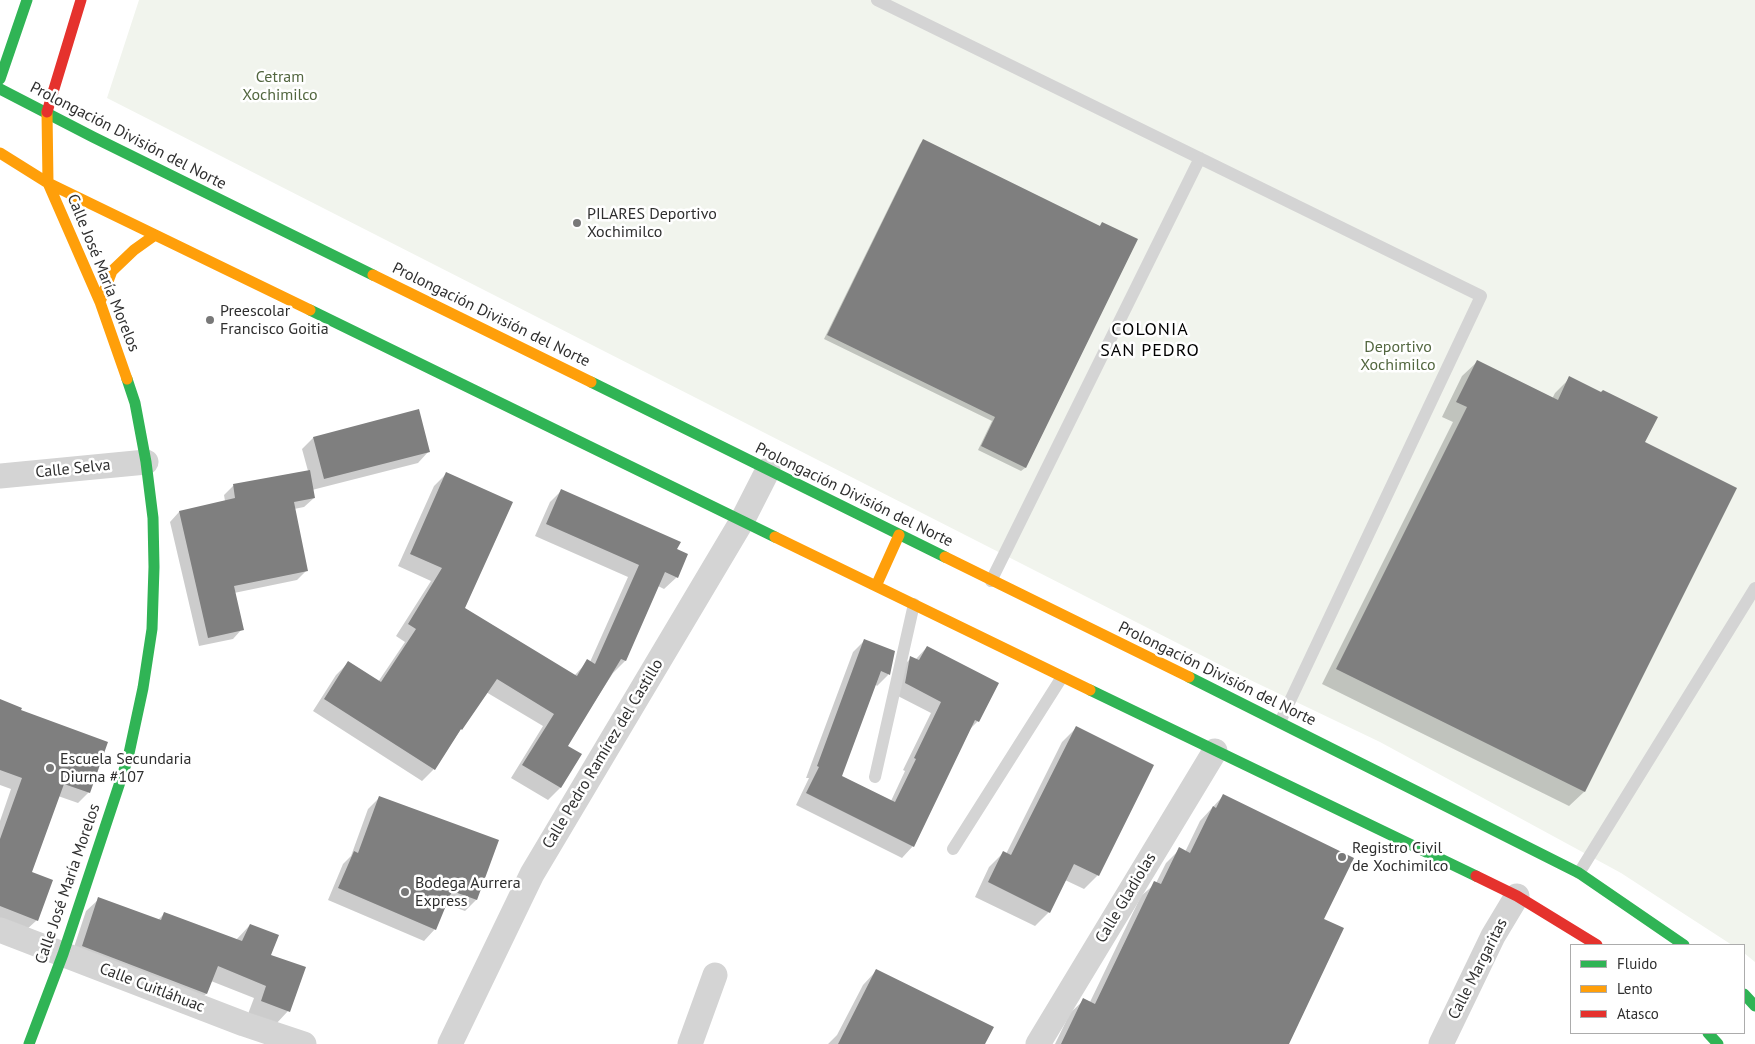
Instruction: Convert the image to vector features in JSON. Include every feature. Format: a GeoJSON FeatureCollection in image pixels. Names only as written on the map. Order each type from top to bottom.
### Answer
{"type":"FeatureCollection","features":[{"type":"Feature","properties":{"kind":"main road"},"geometry":{"type":"LineString","coordinates":[[0,79],[27,0]]}},
{"type":"Feature","properties":{"kind":"main road"},"geometry":{"type":"LineString","coordinates":[[48,183],[46,114],[81,0]]}},
{"type":"Feature","properties":{"kind":"main road","name":"Prolongación División del Norte"},"geometry":{"type":"LineString","coordinates":[[0,89],[46,114],[1280,722],[1579,873],[1683,944]]}},
{"type":"Feature","properties":{"kind":"main road"},"geometry":{"type":"LineString","coordinates":[[0,152],[48,183],[155,236],[1517,896],[1594,944]]}},
{"type":"Feature","properties":{"kind":"main road","name":"Calle José María Morelos"},"geometry":{"type":"LineString","coordinates":[[29,1044],[62,954],[128,758],[143,688],[152,629],[154,567],[153,518],[146,462],[135,403],[100,302],[48,183]]}},
{"type":"Feature","properties":{"kind":"main road"},"geometry":{"type":"LineString","coordinates":[[100,302],[112,271],[134,250],[155,236]]}},
{"type":"Feature","properties":{"kind":"main road"},"geometry":{"type":"LineString","coordinates":[[876,586],[899,535]]}},
{"type":"Feature","properties":{"kind":"main road"},"geometry":{"type":"LineString","coordinates":[[1745,995],[1755,1006]]}},
{"type":"Feature","properties":{"kind":"main road"},"geometry":{"type":"LineString","coordinates":[[1709,1034],[1718,1044]]}},
{"type":"Feature","properties":{"kind":"street","name":"Calle Selva"},"geometry":{"type":"LineString","coordinates":[[0,476],[146,462]]}},
{"type":"Feature","properties":{"kind":"street","name":"Calle Pedro Ramírez del Castillo"},"geometry":{"type":"LineString","coordinates":[[450,1044],[532,874],[742,521],[768,470]]}},
{"type":"Feature","properties":{"kind":"street","name":"Calle Gladiolas"},"geometry":{"type":"LineString","coordinates":[[1038,1044],[1215,751]]}},
{"type":"Feature","properties":{"kind":"street","name":"Calle Margaritas"},"geometry":{"type":"LineString","coordinates":[[1441,1044],[1493,936],[1517,896]]}},
{"type":"Feature","properties":{"kind":"street","name":"Calle Cuitláhuac"},"geometry":{"type":"LineString","coordinates":[[0,930],[244,1024],[304,1044]]}},
{"type":"Feature","properties":{"kind":"street"},"geometry":{"type":"LineString","coordinates":[[690,1044],[715,975]]}},
{"type":"Feature","properties":{"kind":"lane"},"geometry":{"type":"LineString","coordinates":[[877,0],[1481,296],[1280,722]]}},
{"type":"Feature","properties":{"kind":"lane"},"geometry":{"type":"LineString","coordinates":[[991,581],[1200,158]]}},
{"type":"Feature","properties":{"kind":"lane"},"geometry":{"type":"LineString","coordinates":[[1579,873],[1755,588]]}},
{"type":"Feature","properties":{"kind":"lane"},"geometry":{"type":"LineString","coordinates":[[875,776],[914,604]]}},
{"type":"Feature","properties":{"kind":"lane"},"geometry":{"type":"LineString","coordinates":[[953,850],[1062,676]]}},
{"type":"Feature","properties":{"kind":"green space","name":"Deportivo Xochimilco"},"geometry":{"type":"Polygon","coordinates":[[[139,0],[1755,0],[1755,962],[1745,954],[1745,944],[1730,944],[1621,873],[1380,742],[1244,677],[107,98],[139,0]]]}},
{"type":"Feature","properties":{"kind":"building"},"geometry":{"type":"Polygon","coordinates":[[[923,139],[1100,226],[1102,222],[1138,239],[1026,468],[981,446],[995,417],[827,335],[923,139]]]}},
{"type":"Feature","properties":{"kind":"building"},"geometry":{"type":"Polygon","coordinates":[[[1477,360],[1558,400],[1569,376],[1601,392],[1603,390],[1658,417],[1645,442],[1737,488],[1585,792],[1336,669],[1467,407],[1456,402],[1477,360]]]}},
{"type":"Feature","properties":{"kind":"building"},"geometry":{"type":"Polygon","coordinates":[[[419,409],[430,452],[324,479],[313,437],[419,409]]]}},
{"type":"Feature","properties":{"kind":"building"},"geometry":{"type":"Polygon","coordinates":[[[310,470],[315,498],[294,502],[308,571],[234,586],[244,630],[208,638],[179,511],[235,498],[233,484],[310,470]]]}},
{"type":"Feature","properties":{"kind":"building"},"geometry":{"type":"Polygon","coordinates":[[[446,472],[513,502],[465,608],[577,676],[587,659],[595,664],[639,565],[546,524],[561,489],[681,542],[677,549],[688,554],[678,578],[665,572],[626,661],[621,659],[568,746],[582,754],[561,788],[522,765],[554,714],[497,679],[461,729],[435,770],[324,699],[348,661],[381,682],[416,629],[408,624],[442,568],[410,554],[446,472]]]}},
{"type":"Feature","properties":{"kind":"building"},"geometry":{"type":"Polygon","coordinates":[[[864,639],[895,651],[890,675],[881,671],[842,776],[895,802],[941,702],[905,683],[910,656],[919,660],[927,646],[999,683],[979,722],[975,720],[914,847],[806,793],[819,767],[817,766],[864,639]]]}},
{"type":"Feature","properties":{"kind":"building"},"geometry":{"type":"Polygon","coordinates":[[[0,699],[22,708],[21,710],[108,742],[90,793],[64,784],[32,872],[53,880],[38,921],[0,906],[0,839],[22,778],[0,770],[0,699]]]}},
{"type":"Feature","properties":{"kind":"building"},"geometry":{"type":"Polygon","coordinates":[[[1076,726],[1154,765],[1099,876],[1074,864],[1050,913],[988,882],[1003,851],[1011,855],[1076,726]]]}},
{"type":"Feature","properties":{"kind":"building"},"geometry":{"type":"Polygon","coordinates":[[[1223,794],[1354,858],[1324,919],[1344,928],[1289,1044],[1061,1044],[1083,998],[1095,1004],[1154,881],[1161,884],[1179,847],[1190,853],[1213,806],[1216,808],[1223,794]]]}},
{"type":"Feature","properties":{"kind":"building"},"geometry":{"type":"Polygon","coordinates":[[[379,796],[499,840],[477,900],[452,891],[436,930],[338,888],[354,851],[358,853],[379,796]]]}},
{"type":"Feature","properties":{"kind":"building"},"geometry":{"type":"Polygon","coordinates":[[[98,897],[161,920],[164,912],[242,941],[250,924],[279,935],[271,955],[306,967],[290,1012],[261,1001],[266,986],[218,966],[207,994],[82,946],[98,897]]]}},
{"type":"Feature","properties":{"kind":"building"},"geometry":{"type":"Polygon","coordinates":[[[876,969],[994,1027],[985,1044],[838,1044],[876,969]]]}},
{"type":"Feature","properties":{"kind":"traffic: fast"},"geometry":{"type":"LineString","coordinates":[[0,79],[27,0]]}},
{"type":"Feature","properties":{"kind":"traffic: fast"},"geometry":{"type":"LineString","coordinates":[[0,89],[373,275]]}},
{"type":"Feature","properties":{"kind":"traffic: fast"},"geometry":{"type":"LineString","coordinates":[[310,310],[775,537]]}},
{"type":"Feature","properties":{"kind":"traffic: fast"},"geometry":{"type":"LineString","coordinates":[[29,1044],[63,954],[128,758],[143,688],[152,629],[153,518],[146,462],[135,403],[127,379]]}},
{"type":"Feature","properties":{"kind":"traffic: fast"},"geometry":{"type":"LineString","coordinates":[[591,382],[945,557]]}},
{"type":"Feature","properties":{"kind":"traffic: fast"},"geometry":{"type":"LineString","coordinates":[[1189,677],[1579,873],[1683,944]]}},
{"type":"Feature","properties":{"kind":"traffic: fast"},"geometry":{"type":"LineString","coordinates":[[1090,690],[1476,876]]}},
{"type":"Feature","properties":{"kind":"traffic: fast"},"geometry":{"type":"LineString","coordinates":[[1745,995],[1755,1006]]}},
{"type":"Feature","properties":{"kind":"traffic: fast"},"geometry":{"type":"LineString","coordinates":[[1709,1034],[1718,1044]]}},
{"type":"Feature","properties":{"kind":"traffic: slow"},"geometry":{"type":"LineString","coordinates":[[47,112],[48,183],[100,302],[127,379]]}},
{"type":"Feature","properties":{"kind":"traffic: slow"},"geometry":{"type":"LineString","coordinates":[[0,153],[48,183],[310,310]]}},
{"type":"Feature","properties":{"kind":"traffic: slow"},"geometry":{"type":"LineString","coordinates":[[100,302],[112,271],[134,250],[155,235]]}},
{"type":"Feature","properties":{"kind":"traffic: slow"},"geometry":{"type":"LineString","coordinates":[[373,275],[591,382]]}},
{"type":"Feature","properties":{"kind":"traffic: slow"},"geometry":{"type":"LineString","coordinates":[[876,586],[899,535]]}},
{"type":"Feature","properties":{"kind":"traffic: slow"},"geometry":{"type":"LineString","coordinates":[[775,537],[1090,690]]}},
{"type":"Feature","properties":{"kind":"traffic: slow"},"geometry":{"type":"LineString","coordinates":[[945,557],[1189,677]]}},
{"type":"Feature","properties":{"kind":"traffic: jam"},"geometry":{"type":"LineString","coordinates":[[47,112],[81,0]]}},
{"type":"Feature","properties":{"kind":"traffic: jam"},"geometry":{"type":"LineString","coordinates":[[1476,876],[1517,896],[1595,944]]}},
{"type":"Feature","properties":{"kind":"place","name":"PILARES Deportivo Xochimilco"},"geometry":{"type":"Point","coordinates":[577,223]}},
{"type":"Feature","properties":{"kind":"place","name":"Preescolar Francisco Goitia"},"geometry":{"type":"Point","coordinates":[210,320]}},
{"type":"Feature","properties":{"kind":"place","name":"Escuela Secundaria Diurna #107"},"geometry":{"type":"Point","coordinates":[50,768]}},
{"type":"Feature","properties":{"kind":"place","name":"Registro Civil de Xochimilco"},"geometry":{"type":"Point","coordinates":[1342,857]}},
{"type":"Feature","properties":{"kind":"place","name":"Bodega Aurrera Express"},"geometry":{"type":"Point","coordinates":[405,892]}},
{"type":"Feature","properties":{"kind":"district","name":"COLONIA SAN PEDRO"},"geometry":{"type":"Point","coordinates":[1150,340]}},
{"type":"Feature","properties":{"kind":"park label","name":"Cetram Xochimilco"},"geometry":{"type":"Point","coordinates":[280,86]}}]}
